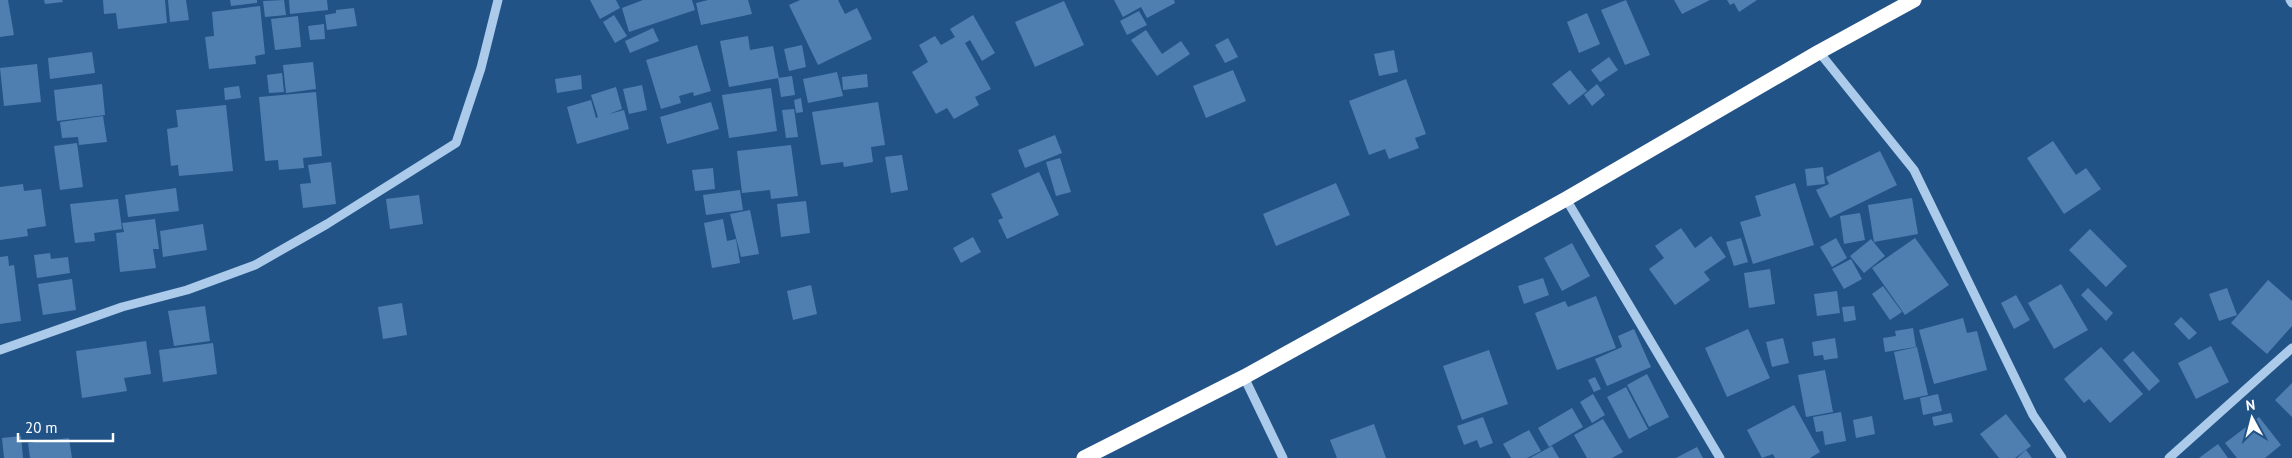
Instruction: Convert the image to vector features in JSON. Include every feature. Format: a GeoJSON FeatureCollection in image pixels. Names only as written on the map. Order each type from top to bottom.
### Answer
{"type":"FeatureCollection","features":[{"type":"Feature","properties":{"kind":"highway"},"geometry":{"type":"LineString","coordinates":[[1084,458],[1244,378],[1566,199],[1819,52],[1914,0]]}},
{"type":"Feature","properties":{"kind":"street"},"geometry":{"type":"LineString","coordinates":[[0,350],[122,307],[187,290],[255,265],[327,224],[456,143],[481,68],[498,0]]}},
{"type":"Feature","properties":{"kind":"street"},"geometry":{"type":"LineString","coordinates":[[1819,52],[1914,170],[2033,415],[2062,458]]}},
{"type":"Feature","properties":{"kind":"street"},"geometry":{"type":"LineString","coordinates":[[1566,199],[1720,458]]}},
{"type":"Feature","properties":{"kind":"street"},"geometry":{"type":"LineString","coordinates":[[2169,458],[2292,348]]}},
{"type":"Feature","properties":{"kind":"street"},"geometry":{"type":"LineString","coordinates":[[1244,378],[1283,458]]}},
{"type":"Feature","properties":{"kind":"building"},"geometry":{"type":"Polygon","coordinates":[[[0,0],[8,0],[14,35],[0,37],[0,0]]]}},
{"type":"Feature","properties":{"kind":"building"},"geometry":{"type":"Polygon","coordinates":[[[44,0],[62,0],[63,2],[45,4],[44,0]]]}},
{"type":"Feature","properties":{"kind":"building"},"geometry":{"type":"Polygon","coordinates":[[[103,0],[165,0],[167,23],[118,29],[116,13],[104,14],[103,0]]]}},
{"type":"Feature","properties":{"kind":"building"},"geometry":{"type":"Polygon","coordinates":[[[168,0],[186,0],[189,20],[170,22],[168,0]]]}},
{"type":"Feature","properties":{"kind":"building"},"geometry":{"type":"Polygon","coordinates":[[[230,0],[257,0],[257,3],[231,6],[230,0]]]}},
{"type":"Feature","properties":{"kind":"building"},"geometry":{"type":"Polygon","coordinates":[[[284,0],[286,15],[265,17],[263,1],[284,0]]]}},
{"type":"Feature","properties":{"kind":"building"},"geometry":{"type":"Polygon","coordinates":[[[289,0],[327,0],[328,10],[290,14],[289,0]]]}},
{"type":"Feature","properties":{"kind":"building"},"geometry":{"type":"Polygon","coordinates":[[[590,0],[616,0],[620,8],[600,19],[590,0]]]}},
{"type":"Feature","properties":{"kind":"building"},"geometry":{"type":"Polygon","coordinates":[[[643,0],[692,0],[695,10],[629,32],[622,8],[643,0]]]}},
{"type":"Feature","properties":{"kind":"building"},"geometry":{"type":"Polygon","coordinates":[[[708,0],[748,0],[752,14],[701,25],[696,3],[708,0]]]}},
{"type":"Feature","properties":{"kind":"building"},"geometry":{"type":"Polygon","coordinates":[[[800,0],[838,0],[845,14],[857,8],[872,39],[818,65],[789,5],[800,0]]]}},
{"type":"Feature","properties":{"kind":"building"},"geometry":{"type":"Polygon","coordinates":[[[1114,0],[1174,0],[1175,3],[1147,18],[1141,7],[1123,17],[1114,0]]]}},
{"type":"Feature","properties":{"kind":"building"},"geometry":{"type":"Polygon","coordinates":[[[1626,0],[1650,55],[1625,65],[1601,10],[1626,0]]]}},
{"type":"Feature","properties":{"kind":"building"},"geometry":{"type":"Polygon","coordinates":[[[1674,0],[1710,0],[1682,14],[1674,0]]]}},
{"type":"Feature","properties":{"kind":"building"},"geometry":{"type":"Polygon","coordinates":[[[1727,0],[1757,0],[1739,12],[1734,3],[1730,5],[1727,0]]]}},
{"type":"Feature","properties":{"kind":"building"},"geometry":{"type":"Polygon","coordinates":[[[1064,1],[1084,45],[1035,67],[1015,22],[1064,1]]]}},
{"type":"Feature","properties":{"kind":"building"},"geometry":{"type":"Polygon","coordinates":[[[260,6],[265,54],[255,56],[256,64],[209,69],[205,37],[214,36],[212,12],[260,6]]]}},
{"type":"Feature","properties":{"kind":"building"},"geometry":{"type":"Polygon","coordinates":[[[354,8],[357,26],[327,30],[325,15],[336,13],[336,10],[354,8]]]}},
{"type":"Feature","properties":{"kind":"building"},"geometry":{"type":"Polygon","coordinates":[[[1139,11],[1147,25],[1127,35],[1120,21],[1139,11]]]}},
{"type":"Feature","properties":{"kind":"building"},"geometry":{"type":"Polygon","coordinates":[[[1587,13],[1600,44],[1579,53],[1567,22],[1587,13]]]}},
{"type":"Feature","properties":{"kind":"building"},"geometry":{"type":"Polygon","coordinates":[[[614,15],[627,36],[615,43],[603,22],[614,15]]]}},
{"type":"Feature","properties":{"kind":"building"},"geometry":{"type":"Polygon","coordinates":[[[973,15],[995,53],[982,61],[970,40],[965,43],[991,89],[975,97],[979,105],[954,119],[947,108],[936,114],[912,72],[928,62],[919,45],[935,36],[941,45],[955,37],[950,29],[973,15]]]}},
{"type":"Feature","properties":{"kind":"building"},"geometry":{"type":"Polygon","coordinates":[[[298,16],[301,47],[275,50],[271,19],[298,16]]]}},
{"type":"Feature","properties":{"kind":"building"},"geometry":{"type":"Polygon","coordinates":[[[324,24],[325,39],[310,40],[308,26],[324,24]]]}},
{"type":"Feature","properties":{"kind":"building"},"geometry":{"type":"Polygon","coordinates":[[[653,28],[659,41],[630,53],[625,41],[653,28]]]}},
{"type":"Feature","properties":{"kind":"building"},"geometry":{"type":"Polygon","coordinates":[[[1146,30],[1162,54],[1181,41],[1190,54],[1157,76],[1131,40],[1146,30]]]}},
{"type":"Feature","properties":{"kind":"building"},"geometry":{"type":"Polygon","coordinates":[[[748,36],[750,50],[773,46],[779,78],[729,87],[720,41],[748,36]]]}},
{"type":"Feature","properties":{"kind":"building"},"geometry":{"type":"Polygon","coordinates":[[[1228,38],[1238,57],[1225,63],[1215,45],[1228,38]]]}},
{"type":"Feature","properties":{"kind":"building"},"geometry":{"type":"Polygon","coordinates":[[[697,45],[711,91],[694,96],[693,92],[679,96],[681,103],[661,109],[646,60],[697,45]]]}},
{"type":"Feature","properties":{"kind":"building"},"geometry":{"type":"Polygon","coordinates":[[[802,45],[806,67],[789,71],[784,49],[802,45]]]}},
{"type":"Feature","properties":{"kind":"building"},"geometry":{"type":"Polygon","coordinates":[[[1394,50],[1398,72],[1379,76],[1374,54],[1394,50]]]}},
{"type":"Feature","properties":{"kind":"building"},"geometry":{"type":"Polygon","coordinates":[[[92,52],[95,73],[50,79],[48,58],[92,52]]]}},
{"type":"Feature","properties":{"kind":"building"},"geometry":{"type":"Polygon","coordinates":[[[1609,57],[1618,70],[1600,82],[1591,70],[1609,57]]]}},
{"type":"Feature","properties":{"kind":"building"},"geometry":{"type":"Polygon","coordinates":[[[313,62],[316,89],[286,93],[283,65],[313,62]]]}},
{"type":"Feature","properties":{"kind":"building"},"geometry":{"type":"Polygon","coordinates":[[[37,64],[41,102],[4,106],[0,68],[37,64]]]}},
{"type":"Feature","properties":{"kind":"building"},"geometry":{"type":"Polygon","coordinates":[[[1233,70],[1246,101],[1206,118],[1193,86],[1233,70]]]}},
{"type":"Feature","properties":{"kind":"building"},"geometry":{"type":"Polygon","coordinates":[[[1570,70],[1587,91],[1569,105],[1552,84],[1570,70]]]}},
{"type":"Feature","properties":{"kind":"building"},"geometry":{"type":"Polygon","coordinates":[[[837,72],[843,96],[808,103],[803,79],[837,72]]]}},
{"type":"Feature","properties":{"kind":"building"},"geometry":{"type":"Polygon","coordinates":[[[282,73],[284,92],[269,93],[267,75],[282,73]]]}},
{"type":"Feature","properties":{"kind":"building"},"geometry":{"type":"Polygon","coordinates":[[[867,74],[868,87],[843,90],[842,77],[867,74]]]}},
{"type":"Feature","properties":{"kind":"building"},"geometry":{"type":"Polygon","coordinates":[[[581,75],[582,89],[557,93],[555,79],[581,75]]]}},
{"type":"Feature","properties":{"kind":"building"},"geometry":{"type":"Polygon","coordinates":[[[792,76],[795,95],[781,97],[778,78],[792,76]]]}},
{"type":"Feature","properties":{"kind":"building"},"geometry":{"type":"Polygon","coordinates":[[[1406,79],[1426,134],[1415,138],[1419,148],[1389,159],[1385,149],[1369,155],[1349,101],[1406,79]]]}},
{"type":"Feature","properties":{"kind":"building"},"geometry":{"type":"Polygon","coordinates":[[[102,84],[105,115],[57,121],[54,90],[102,84]]]}},
{"type":"Feature","properties":{"kind":"building"},"geometry":{"type":"Polygon","coordinates":[[[1597,84],[1605,95],[1592,106],[1584,95],[1597,84]]]}},
{"type":"Feature","properties":{"kind":"building"},"geometry":{"type":"Polygon","coordinates":[[[642,85],[647,110],[629,114],[623,89],[642,85]]]}},
{"type":"Feature","properties":{"kind":"building"},"geometry":{"type":"Polygon","coordinates":[[[239,86],[241,98],[225,100],[224,88],[239,86]]]}},
{"type":"Feature","properties":{"kind":"building"},"geometry":{"type":"Polygon","coordinates":[[[616,87],[622,109],[609,114],[624,110],[629,129],[577,144],[567,107],[591,100],[596,118],[598,117],[591,95],[616,87]]]}},
{"type":"Feature","properties":{"kind":"building"},"geometry":{"type":"Polygon","coordinates":[[[771,88],[777,131],[729,138],[722,95],[771,88]]]}},
{"type":"Feature","properties":{"kind":"building"},"geometry":{"type":"Polygon","coordinates":[[[316,92],[322,156],[303,158],[304,168],[279,170],[278,160],[265,161],[259,97],[316,92]]]}},
{"type":"Feature","properties":{"kind":"building"},"geometry":{"type":"Polygon","coordinates":[[[801,98],[803,112],[796,113],[794,100],[801,98]]]}},
{"type":"Feature","properties":{"kind":"building"},"geometry":{"type":"Polygon","coordinates":[[[711,102],[719,129],[667,144],[660,117],[711,102]]]}},
{"type":"Feature","properties":{"kind":"building"},"geometry":{"type":"Polygon","coordinates":[[[878,102],[885,145],[871,147],[873,162],[844,167],[843,162],[821,165],[812,112],[878,102]]]}},
{"type":"Feature","properties":{"kind":"building"},"geometry":{"type":"Polygon","coordinates":[[[226,105],[233,171],[179,176],[178,165],[171,166],[167,129],[178,127],[176,110],[226,105]]]}},
{"type":"Feature","properties":{"kind":"building"},"geometry":{"type":"Polygon","coordinates":[[[794,109],[798,137],[786,138],[782,110],[794,109]]]}},
{"type":"Feature","properties":{"kind":"building"},"geometry":{"type":"Polygon","coordinates":[[[103,116],[107,142],[79,145],[78,137],[62,138],[60,122],[103,116]]]}},
{"type":"Feature","properties":{"kind":"building"},"geometry":{"type":"Polygon","coordinates":[[[1055,135],[1062,153],[1025,168],[1018,150],[1055,135]]]}},
{"type":"Feature","properties":{"kind":"building"},"geometry":{"type":"Polygon","coordinates":[[[2053,141],[2076,175],[2086,168],[2101,189],[2064,214],[2027,158],[2053,141]]]}},
{"type":"Feature","properties":{"kind":"building"},"geometry":{"type":"Polygon","coordinates":[[[77,143],[83,187],[60,190],[54,146],[77,143]]]}},
{"type":"Feature","properties":{"kind":"building"},"geometry":{"type":"Polygon","coordinates":[[[791,145],[798,196],[771,199],[770,190],[742,193],[737,151],[791,145]]]}},
{"type":"Feature","properties":{"kind":"building"},"geometry":{"type":"Polygon","coordinates":[[[1880,151],[1897,185],[1830,218],[1816,190],[1829,184],[1826,177],[1880,151]]]}},
{"type":"Feature","properties":{"kind":"building"},"geometry":{"type":"Polygon","coordinates":[[[902,155],[908,190],[891,193],[885,157],[902,155]]]}},
{"type":"Feature","properties":{"kind":"building"},"geometry":{"type":"Polygon","coordinates":[[[1060,158],[1071,192],[1056,196],[1046,162],[1060,158]]]}},
{"type":"Feature","properties":{"kind":"building"},"geometry":{"type":"Polygon","coordinates":[[[331,162],[336,204],[303,208],[300,184],[311,183],[308,165],[331,162]]]}},
{"type":"Feature","properties":{"kind":"building"},"geometry":{"type":"Polygon","coordinates":[[[1823,167],[1825,184],[1807,186],[1805,169],[1823,167]]]}},
{"type":"Feature","properties":{"kind":"building"},"geometry":{"type":"Polygon","coordinates":[[[713,168],[715,189],[695,191],[692,170],[713,168]]]}},
{"type":"Feature","properties":{"kind":"building"},"geometry":{"type":"Polygon","coordinates":[[[1039,172],[1059,215],[1007,239],[998,220],[1003,218],[991,194],[1039,172]]]}},
{"type":"Feature","properties":{"kind":"building"},"geometry":{"type":"Polygon","coordinates":[[[1336,183],[1350,215],[1276,246],[1263,214],[1336,183]]]}},
{"type":"Feature","properties":{"kind":"building"},"geometry":{"type":"Polygon","coordinates":[[[1795,183],[1814,245],[1753,264],[1740,222],[1761,216],[1755,196],[1795,183]]]}},
{"type":"Feature","properties":{"kind":"building"},"geometry":{"type":"Polygon","coordinates":[[[23,184],[24,191],[41,189],[46,226],[27,229],[28,236],[0,240],[0,187],[23,184]]]}},
{"type":"Feature","properties":{"kind":"building"},"geometry":{"type":"Polygon","coordinates":[[[176,188],[179,211],[128,217],[125,195],[176,188]]]}},
{"type":"Feature","properties":{"kind":"building"},"geometry":{"type":"Polygon","coordinates":[[[740,190],[743,210],[706,215],[703,195],[740,190]]]}},
{"type":"Feature","properties":{"kind":"building"},"geometry":{"type":"Polygon","coordinates":[[[419,195],[423,224],[390,229],[386,199],[419,195]]]}},
{"type":"Feature","properties":{"kind":"building"},"geometry":{"type":"Polygon","coordinates":[[[1912,198],[1918,234],[1874,242],[1868,205],[1912,198]]]}},
{"type":"Feature","properties":{"kind":"building"},"geometry":{"type":"Polygon","coordinates":[[[118,199],[122,229],[94,233],[95,241],[75,243],[70,204],[118,199]]]}},
{"type":"Feature","properties":{"kind":"building"},"geometry":{"type":"Polygon","coordinates":[[[806,201],[810,233],[781,237],[777,204],[806,201]]]}},
{"type":"Feature","properties":{"kind":"building"},"geometry":{"type":"Polygon","coordinates":[[[750,210],[759,254],[741,257],[730,214],[750,210]]]}},
{"type":"Feature","properties":{"kind":"building"},"geometry":{"type":"Polygon","coordinates":[[[1860,213],[1865,240],[1844,244],[1840,216],[1860,213]]]}},
{"type":"Feature","properties":{"kind":"building"},"geometry":{"type":"Polygon","coordinates":[[[155,219],[159,249],[153,249],[156,268],[120,272],[116,233],[124,232],[122,223],[155,219]]]}},
{"type":"Feature","properties":{"kind":"building"},"geometry":{"type":"Polygon","coordinates":[[[723,219],[727,241],[736,239],[740,263],[712,268],[704,223],[723,219]]]}},
{"type":"Feature","properties":{"kind":"building"},"geometry":{"type":"Polygon","coordinates":[[[203,224],[207,250],[163,257],[160,231],[203,224]]]}},
{"type":"Feature","properties":{"kind":"building"},"geometry":{"type":"Polygon","coordinates":[[[1681,228],[1695,248],[1711,236],[1726,257],[1704,272],[1710,280],[1675,305],[1649,269],[1664,258],[1655,246],[1681,228]]]}},
{"type":"Feature","properties":{"kind":"building"},"geometry":{"type":"Polygon","coordinates":[[[2090,229],[2127,266],[2106,287],[2069,250],[2090,229]]]}},
{"type":"Feature","properties":{"kind":"building"},"geometry":{"type":"Polygon","coordinates":[[[973,237],[981,252],[961,263],[953,248],[973,237]]]}},
{"type":"Feature","properties":{"kind":"building"},"geometry":{"type":"Polygon","coordinates":[[[1741,238],[1748,262],[1734,266],[1726,242],[1741,238]]]}},
{"type":"Feature","properties":{"kind":"building"},"geometry":{"type":"Polygon","coordinates":[[[1836,238],[1847,258],[1832,267],[1820,247],[1836,238]]]}},
{"type":"Feature","properties":{"kind":"building"},"geometry":{"type":"Polygon","coordinates":[[[1915,238],[1949,285],[1905,315],[1872,268],[1915,238]]]}},
{"type":"Feature","properties":{"kind":"building"},"geometry":{"type":"Polygon","coordinates":[[[1871,239],[1885,256],[1864,273],[1850,256],[1871,239]]]}},
{"type":"Feature","properties":{"kind":"building"},"geometry":{"type":"Polygon","coordinates":[[[1572,243],[1590,276],[1562,291],[1544,258],[1572,243]]]}},
{"type":"Feature","properties":{"kind":"building"},"geometry":{"type":"Polygon","coordinates":[[[50,253],[51,259],[68,257],[70,273],[37,278],[34,255],[50,253]]]}},
{"type":"Feature","properties":{"kind":"building"},"geometry":{"type":"Polygon","coordinates":[[[8,256],[9,266],[14,265],[21,321],[0,324],[0,257],[8,256]]]}},
{"type":"Feature","properties":{"kind":"building"},"geometry":{"type":"Polygon","coordinates":[[[1851,259],[1862,279],[1844,289],[1832,269],[1851,259]]]}},
{"type":"Feature","properties":{"kind":"building"},"geometry":{"type":"Polygon","coordinates":[[[1770,269],[1775,304],[1749,308],[1744,273],[1770,269]]]}},
{"type":"Feature","properties":{"kind":"building"},"geometry":{"type":"Polygon","coordinates":[[[1543,278],[1549,295],[1524,304],[1518,286],[1543,278]]]}},
{"type":"Feature","properties":{"kind":"building"},"geometry":{"type":"Polygon","coordinates":[[[72,279],[76,310],[43,315],[38,284],[72,279]]]}},
{"type":"Feature","properties":{"kind":"building"},"geometry":{"type":"Polygon","coordinates":[[[2268,280],[2292,301],[2292,326],[2267,354],[2231,323],[2268,280]]]}},
{"type":"Feature","properties":{"kind":"building"},"geometry":{"type":"Polygon","coordinates":[[[2061,284],[2088,330],[2054,349],[2028,303],[2061,284]]]}},
{"type":"Feature","properties":{"kind":"building"},"geometry":{"type":"Polygon","coordinates":[[[811,285],[817,314],[793,320],[787,291],[811,285]]]}},
{"type":"Feature","properties":{"kind":"building"},"geometry":{"type":"Polygon","coordinates":[[[1883,286],[1902,312],[1890,320],[1872,294],[1883,286]]]}},
{"type":"Feature","properties":{"kind":"building"},"geometry":{"type":"Polygon","coordinates":[[[2088,288],[2113,313],[2106,321],[2081,295],[2088,288]]]}},
{"type":"Feature","properties":{"kind":"building"},"geometry":{"type":"Polygon","coordinates":[[[2227,288],[2237,315],[2219,321],[2209,294],[2227,288]]]}},
{"type":"Feature","properties":{"kind":"building"},"geometry":{"type":"Polygon","coordinates":[[[1837,291],[1840,313],[1817,316],[1814,294],[1837,291]]]}},
{"type":"Feature","properties":{"kind":"building"},"geometry":{"type":"Polygon","coordinates":[[[2016,295],[2030,320],[2014,329],[2001,303],[2016,295]]]}},
{"type":"Feature","properties":{"kind":"building"},"geometry":{"type":"Polygon","coordinates":[[[1596,296],[1616,348],[1557,370],[1535,313],[1565,301],[1568,307],[1596,296]]]}},
{"type":"Feature","properties":{"kind":"building"},"geometry":{"type":"Polygon","coordinates":[[[402,303],[407,335],[383,339],[378,307],[402,303]]]}},
{"type":"Feature","properties":{"kind":"building"},"geometry":{"type":"Polygon","coordinates":[[[205,306],[210,341],[174,346],[168,311],[205,306]]]}},
{"type":"Feature","properties":{"kind":"building"},"geometry":{"type":"Polygon","coordinates":[[[1854,306],[1856,320],[1844,322],[1842,307],[1854,306]]]}},
{"type":"Feature","properties":{"kind":"building"},"geometry":{"type":"Polygon","coordinates":[[[2181,317],[2197,333],[2189,340],[2174,324],[2181,317]]]}},
{"type":"Feature","properties":{"kind":"building"},"geometry":{"type":"Polygon","coordinates":[[[1963,318],[1967,333],[1977,331],[1987,370],[1934,384],[1919,330],[1963,318]]]}},
{"type":"Feature","properties":{"kind":"building"},"geometry":{"type":"Polygon","coordinates":[[[1913,328],[1916,347],[1885,352],[1883,338],[1896,336],[1895,331],[1913,328]]]}},
{"type":"Feature","properties":{"kind":"building"},"geometry":{"type":"Polygon","coordinates":[[[1634,329],[1651,367],[1607,386],[1595,359],[1622,347],[1618,336],[1634,329]]]}},
{"type":"Feature","properties":{"kind":"building"},"geometry":{"type":"Polygon","coordinates":[[[1748,329],[1770,378],[1727,397],[1705,348],[1748,329]]]}},
{"type":"Feature","properties":{"kind":"building"},"geometry":{"type":"Polygon","coordinates":[[[1783,338],[1789,363],[1772,367],[1766,342],[1783,338]]]}},
{"type":"Feature","properties":{"kind":"building"},"geometry":{"type":"Polygon","coordinates":[[[1835,338],[1838,358],[1824,360],[1823,355],[1814,356],[1812,342],[1835,338]]]}},
{"type":"Feature","properties":{"kind":"building"},"geometry":{"type":"Polygon","coordinates":[[[146,341],[151,374],[124,378],[127,391],[82,398],[76,351],[146,341]]]}},
{"type":"Feature","properties":{"kind":"building"},"geometry":{"type":"Polygon","coordinates":[[[213,343],[217,374],[163,382],[159,350],[213,343]]]}},
{"type":"Feature","properties":{"kind":"building"},"geometry":{"type":"Polygon","coordinates":[[[2211,346],[2229,382],[2196,399],[2178,363],[2211,346]]]}},
{"type":"Feature","properties":{"kind":"building"},"geometry":{"type":"Polygon","coordinates":[[[1917,347],[1928,395],[1904,400],[1894,352],[1917,347]]]}},
{"type":"Feature","properties":{"kind":"building"},"geometry":{"type":"Polygon","coordinates":[[[2101,347],[2143,394],[2110,423],[2089,399],[2084,403],[2064,379],[2101,347]]]}},
{"type":"Feature","properties":{"kind":"building"},"geometry":{"type":"Polygon","coordinates":[[[1489,350],[1508,404],[1462,420],[1443,366],[1489,350]]]}},
{"type":"Feature","properties":{"kind":"building"},"geometry":{"type":"Polygon","coordinates":[[[2133,351],[2160,381],[2149,391],[2123,360],[2133,351]]]}},
{"type":"Feature","properties":{"kind":"building"},"geometry":{"type":"Polygon","coordinates":[[[1825,370],[1833,412],[1806,417],[1798,375],[1825,370]]]}},
{"type":"Feature","properties":{"kind":"building"},"geometry":{"type":"Polygon","coordinates":[[[1647,374],[1669,417],[1649,427],[1627,385],[1647,374]]]}},
{"type":"Feature","properties":{"kind":"building"},"geometry":{"type":"Polygon","coordinates":[[[1595,377],[1601,389],[1594,392],[1588,380],[1595,377]]]}},
{"type":"Feature","properties":{"kind":"building"},"geometry":{"type":"Polygon","coordinates":[[[2292,383],[2292,417],[2275,400],[2292,383]]]}},
{"type":"Feature","properties":{"kind":"building"},"geometry":{"type":"Polygon","coordinates":[[[1626,387],[1648,429],[1629,439],[1607,397],[1626,387]]]}},
{"type":"Feature","properties":{"kind":"building"},"geometry":{"type":"Polygon","coordinates":[[[1593,394],[1605,415],[1592,423],[1580,402],[1593,394]]]}},
{"type":"Feature","properties":{"kind":"building"},"geometry":{"type":"Polygon","coordinates":[[[1938,394],[1942,411],[1923,415],[1920,398],[1938,394]]]}},
{"type":"Feature","properties":{"kind":"building"},"geometry":{"type":"Polygon","coordinates":[[[1794,405],[1820,452],[1810,458],[1775,458],[1773,454],[1762,458],[1747,430],[1794,405]]]}},
{"type":"Feature","properties":{"kind":"building"},"geometry":{"type":"Polygon","coordinates":[[[1572,408],[1583,427],[1549,447],[1538,428],[1572,408]]]}},
{"type":"Feature","properties":{"kind":"building"},"geometry":{"type":"Polygon","coordinates":[[[1841,412],[1846,441],[1825,445],[1823,431],[1816,432],[1813,417],[1841,412]]]}},
{"type":"Feature","properties":{"kind":"building"},"geometry":{"type":"Polygon","coordinates":[[[1951,413],[1953,422],[1934,426],[1932,417],[1951,413]]]}},
{"type":"Feature","properties":{"kind":"building"},"geometry":{"type":"Polygon","coordinates":[[[2006,414],[2031,446],[2015,458],[1999,458],[1980,434],[2006,414]]]}},
{"type":"Feature","properties":{"kind":"building"},"geometry":{"type":"Polygon","coordinates":[[[1872,416],[1875,434],[1856,438],[1853,420],[1872,416]]]}},
{"type":"Feature","properties":{"kind":"building"},"geometry":{"type":"Polygon","coordinates":[[[1483,417],[1493,443],[1480,448],[1477,440],[1464,445],[1457,426],[1483,417]]]}},
{"type":"Feature","properties":{"kind":"building"},"geometry":{"type":"Polygon","coordinates":[[[2259,417],[2281,445],[2265,458],[2237,458],[2225,443],[2259,417]]]}},
{"type":"Feature","properties":{"kind":"building"},"geometry":{"type":"Polygon","coordinates":[[[1603,419],[1623,452],[1612,458],[1587,458],[1574,435],[1603,419]]]}},
{"type":"Feature","properties":{"kind":"building"},"geometry":{"type":"Polygon","coordinates":[[[1374,424],[1386,458],[1337,458],[1330,440],[1374,424]]]}},
{"type":"Feature","properties":{"kind":"building"},"geometry":{"type":"Polygon","coordinates":[[[1529,430],[1541,451],[1527,458],[1511,458],[1503,444],[1529,430]]]}},
{"type":"Feature","properties":{"kind":"building"},"geometry":{"type":"Polygon","coordinates":[[[21,436],[23,458],[4,458],[2,438],[21,436]]]}},
{"type":"Feature","properties":{"kind":"building"},"geometry":{"type":"Polygon","coordinates":[[[69,438],[72,458],[30,458],[28,443],[69,438]]]}},
{"type":"Feature","properties":{"kind":"building"},"geometry":{"type":"Polygon","coordinates":[[[2218,444],[2228,458],[2199,458],[2218,444]]]}},
{"type":"Feature","properties":{"kind":"building"},"geometry":{"type":"Polygon","coordinates":[[[1552,446],[1559,458],[1530,458],[1552,446]]]}},
{"type":"Feature","properties":{"kind":"building"},"geometry":{"type":"Polygon","coordinates":[[[1697,447],[1703,458],[1676,458],[1697,447]]]}},
{"type":"Feature","properties":{"kind":"building"},"geometry":{"type":"Polygon","coordinates":[[[2026,450],[2032,458],[2017,458],[2026,450]]]}}]}
